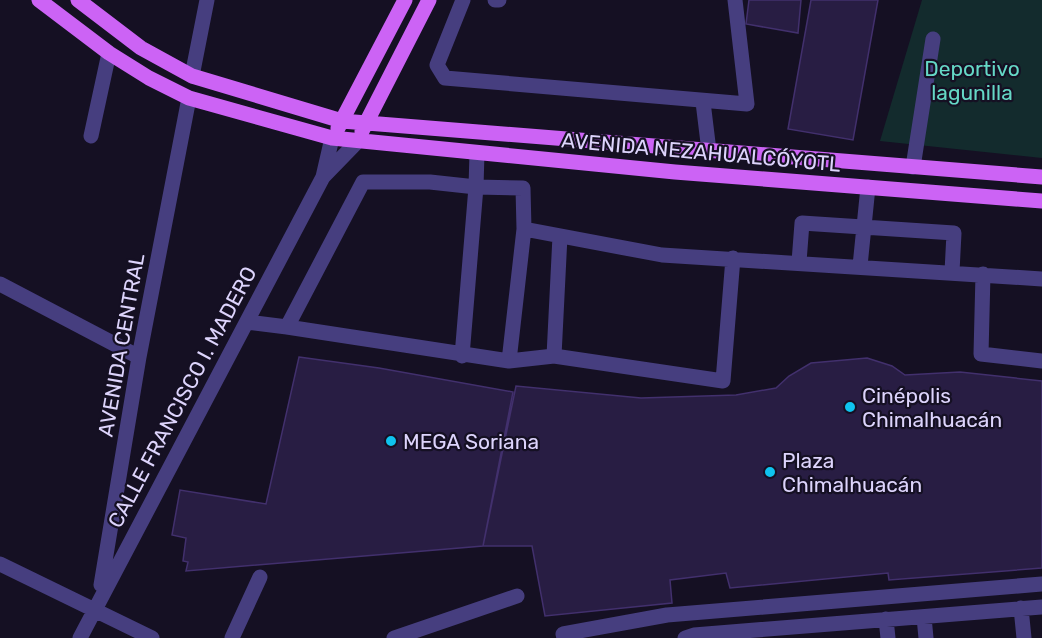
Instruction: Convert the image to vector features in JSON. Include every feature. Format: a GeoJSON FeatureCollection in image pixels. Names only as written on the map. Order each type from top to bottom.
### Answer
{"type":"FeatureCollection","features":[{"type":"Feature","properties":{"kind":"main road","name":"AVENIDA NEZAHUALCÓYOTL"},"geometry":{"type":"LineString","coordinates":[[39,0],[109,53],[148,78],[189,98],[332,138],[477,153],[1042,201]]}},
{"type":"Feature","properties":{"kind":"main road","name":"AVENIDA NEZAHUALCÓYOTL"},"geometry":{"type":"LineString","coordinates":[[78,0],[141,48],[192,76],[342,121],[365,125],[1042,177]]}},
{"type":"Feature","properties":{"kind":"main road"},"geometry":{"type":"LineString","coordinates":[[332,138],[405,0]]}},
{"type":"Feature","properties":{"kind":"main road"},"geometry":{"type":"LineString","coordinates":[[357,142],[429,0]]}},
{"type":"Feature","properties":{"kind":"street"},"geometry":{"type":"LineString","coordinates":[[192,76],[207,0]]}},
{"type":"Feature","properties":{"kind":"street"},"geometry":{"type":"LineString","coordinates":[[463,0],[437,65],[446,78],[747,104],[735,0]]}},
{"type":"Feature","properties":{"kind":"street"},"geometry":{"type":"LineString","coordinates":[[913,167],[933,39]]}},
{"type":"Feature","properties":{"kind":"street"},"geometry":{"type":"LineString","coordinates":[[91,136],[109,53]]}},
{"type":"Feature","properties":{"kind":"street","name":"AVENIDA CENTRAL"},"geometry":{"type":"LineString","coordinates":[[96,604],[139,357],[189,98]]}},
{"type":"Feature","properties":{"kind":"street"},"geometry":{"type":"LineString","coordinates":[[703,102],[709,151]]}},
{"type":"Feature","properties":{"kind":"street","name":"CALLE FRANCISCO I. MADERO"},"geometry":{"type":"LineString","coordinates":[[80,638],[323,177],[332,138]]}},
{"type":"Feature","properties":{"kind":"street","name":"CALLE FRANCISCO I. MADERO"},"geometry":{"type":"LineString","coordinates":[[323,177],[357,142]]}},
{"type":"Feature","properties":{"kind":"street"},"geometry":{"type":"LineString","coordinates":[[462,356],[477,153]]}},
{"type":"Feature","properties":{"kind":"street"},"geometry":{"type":"LineString","coordinates":[[287,327],[363,182],[430,182],[476,187],[523,188],[524,230],[509,361]]}},
{"type":"Feature","properties":{"kind":"street"},"geometry":{"type":"LineString","coordinates":[[860,266],[868,187]]}},
{"type":"Feature","properties":{"kind":"street"},"geometry":{"type":"LineString","coordinates":[[799,262],[802,223],[864,227],[954,233],[952,272]]}},
{"type":"Feature","properties":{"kind":"street"},"geometry":{"type":"LineString","coordinates":[[524,230],[662,255],[1042,279]]}},
{"type":"Feature","properties":{"kind":"street"},"geometry":{"type":"LineString","coordinates":[[554,356],[560,236]]}},
{"type":"Feature","properties":{"kind":"street"},"geometry":{"type":"LineString","coordinates":[[247,322],[462,356],[509,361],[554,356],[723,381],[733,258]]}},
{"type":"Feature","properties":{"kind":"street"},"geometry":{"type":"LineString","coordinates":[[984,274],[981,354],[1042,361]]}},
{"type":"Feature","properties":{"kind":"street"},"geometry":{"type":"LineString","coordinates":[[0,284],[139,357]]}},
{"type":"Feature","properties":{"kind":"street"},"geometry":{"type":"LineString","coordinates":[[0,564],[96,604],[152,638]]}},
{"type":"Feature","properties":{"kind":"street"},"geometry":{"type":"LineString","coordinates":[[232,638],[261,577]]}},
{"type":"Feature","properties":{"kind":"street"},"geometry":{"type":"LineString","coordinates":[[564,638],[563,634],[668,615],[1042,584]]}},
{"type":"Feature","properties":{"kind":"street"},"geometry":{"type":"LineString","coordinates":[[394,638],[517,596]]}},
{"type":"Feature","properties":{"kind":"street"},"geometry":{"type":"LineString","coordinates":[[685,638],[770,634],[886,619],[1042,607]]}},
{"type":"Feature","properties":{"kind":"street"},"geometry":{"type":"LineString","coordinates":[[1021,609],[1024,638]]}},
{"type":"Feature","properties":{"kind":"street"},"geometry":{"type":"LineString","coordinates":[[924,617],[926,638]]}},
{"type":"Feature","properties":{"kind":"street"},"geometry":{"type":"LineString","coordinates":[[886,619],[888,638]]}},
{"type":"Feature","properties":{"kind":"street"},"geometry":{"type":"LineString","coordinates":[[618,638],[625,622]]}},
{"type":"Feature","properties":{"kind":"green space","name":"Deportivo lagunilla"},"geometry":{"type":"Polygon","coordinates":[[[922,0],[1042,0],[1042,158],[880,141],[922,0]]]}},
{"type":"Feature","properties":{"kind":"building"},"geometry":{"type":"Polygon","coordinates":[[[749,0],[801,0],[798,33],[746,24],[749,0]]]}},
{"type":"Feature","properties":{"kind":"building"},"geometry":{"type":"Polygon","coordinates":[[[811,0],[878,0],[853,140],[788,129],[811,0]]]}},
{"type":"Feature","properties":{"kind":"building","name":"MEGA Soriana"},"geometry":{"type":"Polygon","coordinates":[[[299,357],[379,368],[513,392],[483,546],[186,571],[188,562],[183,561],[186,538],[172,535],[180,490],[266,504],[299,357]]]}},
{"type":"Feature","properties":{"kind":"building","name":"Plaza Chimalhuacán"},"geometry":{"type":"Polygon","coordinates":[[[867,358],[892,366],[905,375],[960,372],[1042,381],[1042,568],[889,580],[888,573],[730,588],[726,573],[670,580],[672,603],[545,616],[532,546],[483,546],[516,386],[641,398],[736,395],[776,388],[789,376],[811,363],[867,358]]]}},
{"type":"Feature","properties":{"kind":"place","name":"Cinépolis Chimalhuacán"},"geometry":{"type":"Point","coordinates":[850,407]}},
{"type":"Feature","properties":{"kind":"place","name":"MEGA Soriana"},"geometry":{"type":"Point","coordinates":[391,441]}},
{"type":"Feature","properties":{"kind":"place","name":"Plaza Chimalhuacán"},"geometry":{"type":"Point","coordinates":[770,472]}}]}
